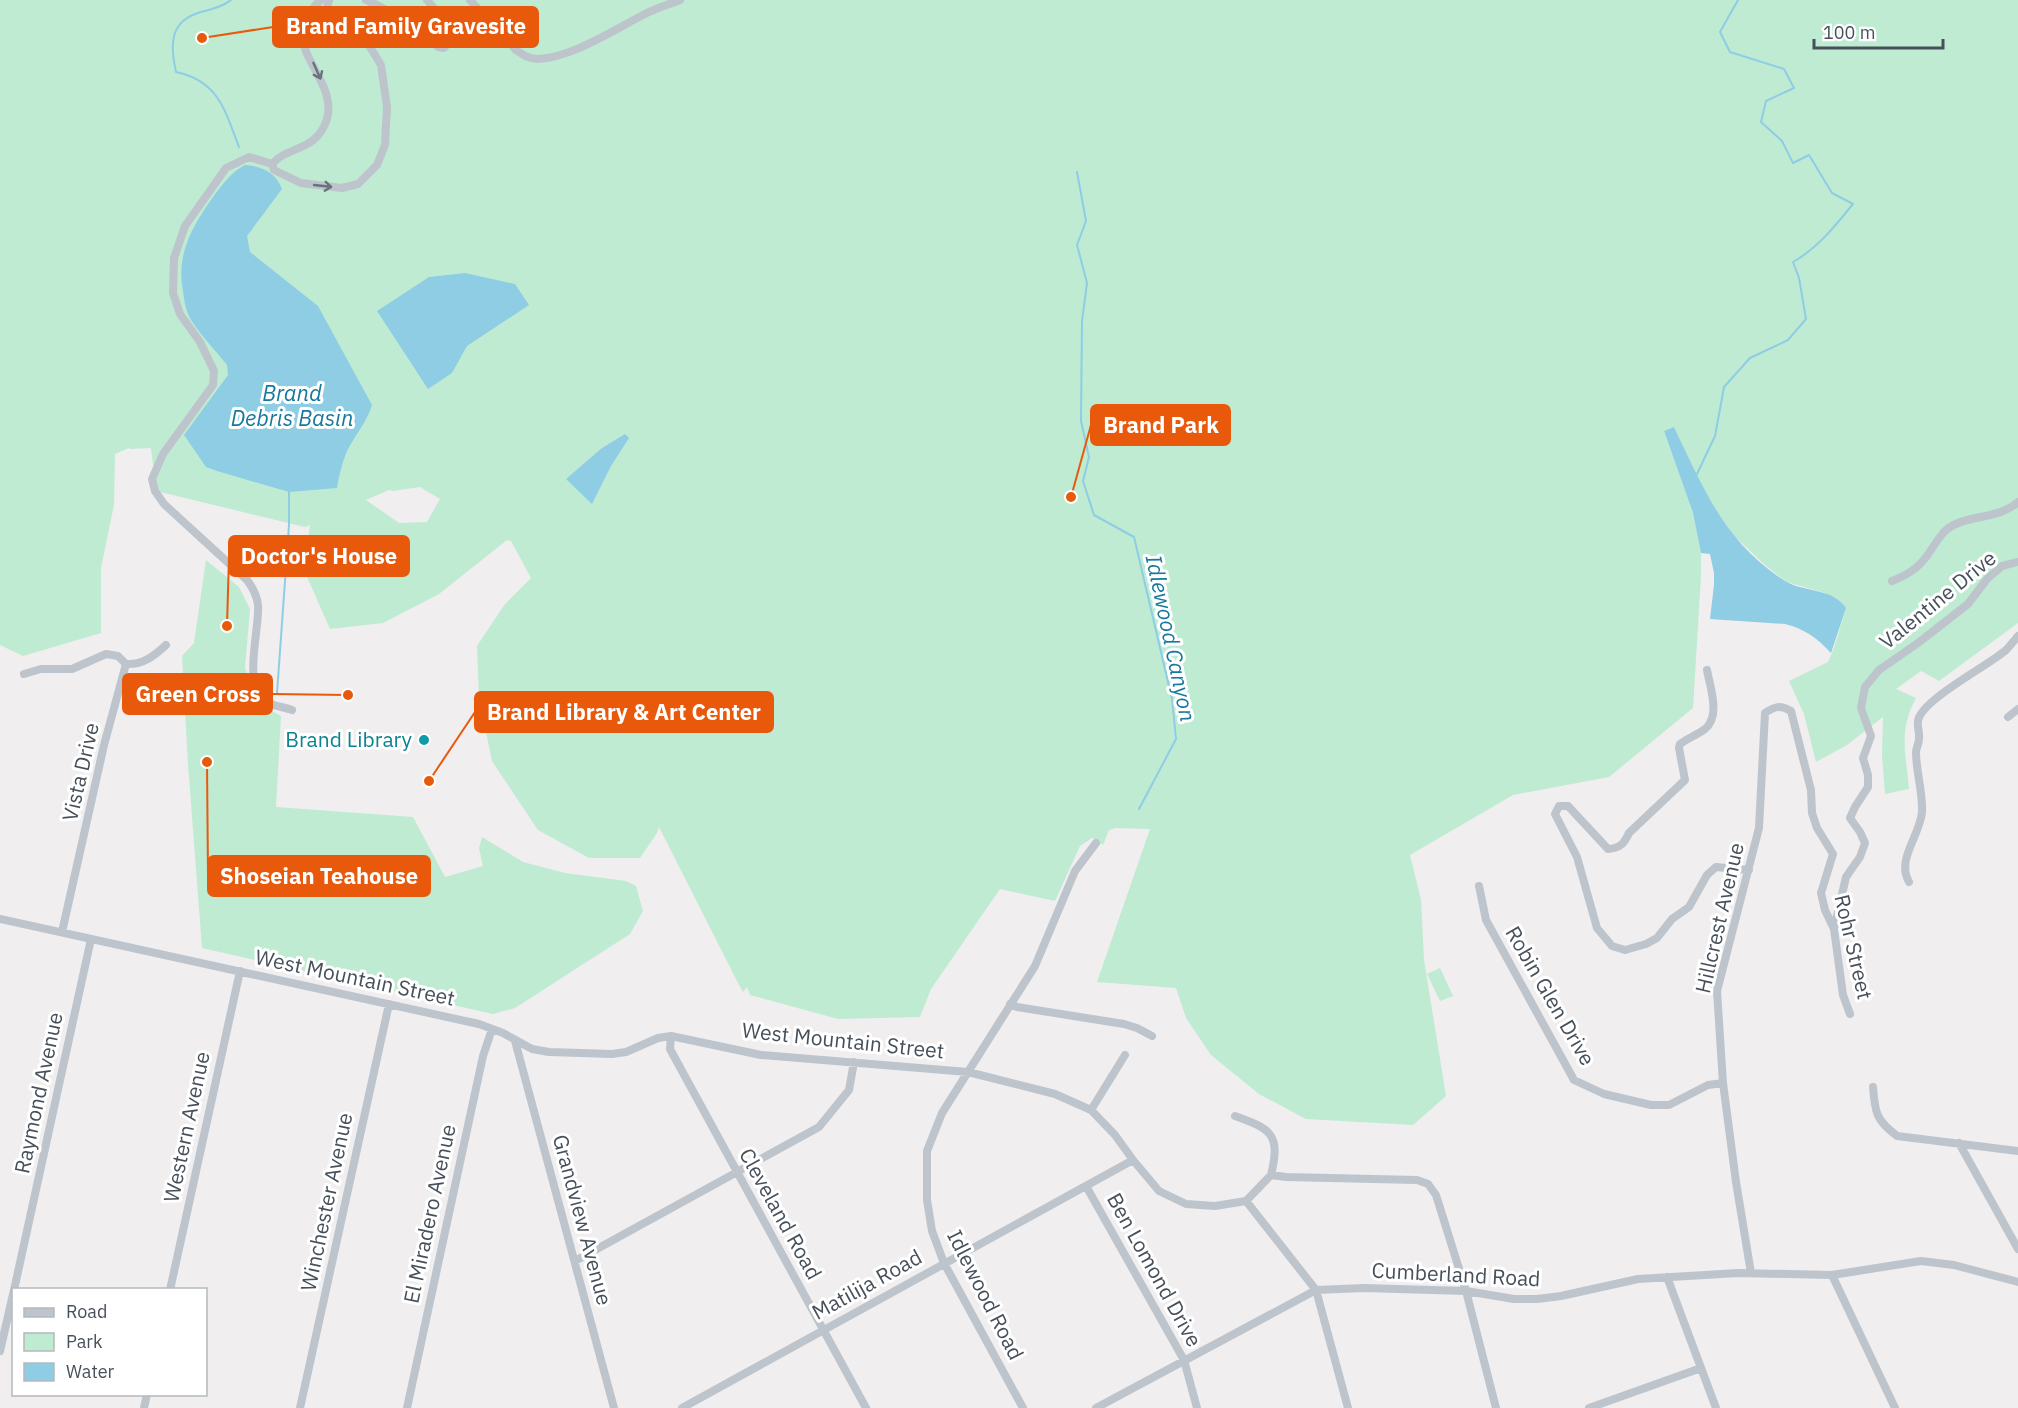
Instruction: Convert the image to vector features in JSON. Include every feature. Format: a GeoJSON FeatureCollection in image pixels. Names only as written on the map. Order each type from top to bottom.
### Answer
{"type":"FeatureCollection","features":[{"type":"Feature","properties":{"kind":"street"},"geometry":{"type":"LineString","coordinates":[[272,164],[276,158],[303,147],[320,133],[327,118],[328,104],[325,90],[304,44],[303,34],[313,6],[321,0]]}},
{"type":"Feature","properties":{"kind":"street"},"geometry":{"type":"LineString","coordinates":[[272,164],[274,170],[301,183],[342,188],[358,184],[377,165],[385,145],[387,107],[381,65],[367,42],[355,31],[334,19],[327,8],[329,0]]}},
{"type":"Feature","properties":{"kind":"street"},"geometry":{"type":"LineString","coordinates":[[366,0],[380,5],[407,21],[438,47],[444,48],[450,41],[449,30],[442,17],[427,0]]}},
{"type":"Feature","properties":{"kind":"street"},"geometry":{"type":"LineString","coordinates":[[470,0],[516,50],[535,59],[556,57],[620,28],[646,13],[680,0]]}},
{"type":"Feature","properties":{"kind":"street"},"geometry":{"type":"LineString","coordinates":[[272,164],[249,157],[226,168],[185,226],[174,258],[173,293],[180,314],[208,357],[214,371],[213,385],[163,454],[152,479],[155,491],[164,504],[247,580],[256,592],[259,606],[253,674],[257,692],[265,701],[292,710]]}},
{"type":"Feature","properties":{"kind":"street"},"geometry":{"type":"LineString","coordinates":[[1892,581],[1918,568],[1946,530],[1969,520],[2010,510],[2018,502]]}},
{"type":"Feature","properties":{"kind":"street","name":"Valentine Drive"},"geometry":{"type":"LineString","coordinates":[[1834,929],[1846,877],[1860,857],[1865,843],[1850,818],[1869,788],[1863,758],[1870,736],[1861,708],[1865,687],[1879,670],[1968,604],[1987,579],[2002,566],[2018,562]]}},
{"type":"Feature","properties":{"kind":"street"},"geometry":{"type":"LineString","coordinates":[[1909,882],[1904,871],[1905,865],[1922,812],[1916,751],[1919,740],[1918,720],[1922,710],[1940,694],[1957,685],[2005,650],[2018,636]]}},
{"type":"Feature","properties":{"kind":"street"},"geometry":{"type":"LineString","coordinates":[[24,674],[41,669],[72,669],[106,654],[118,656],[126,664],[134,664],[147,660],[166,645]]}},
{"type":"Feature","properties":{"kind":"street","name":"Vista Drive"},"geometry":{"type":"LineString","coordinates":[[62,932],[126,664]]}},
{"type":"Feature","properties":{"kind":"street"},"geometry":{"type":"LineString","coordinates":[[1707,670],[1713,703],[1712,722],[1680,744],[1685,780],[1629,833],[1625,842],[1618,848],[1608,849],[1568,806],[1559,806],[1556,814],[1577,857],[1597,928],[1612,946],[1625,950],[1657,938],[1672,919],[1689,907],[1707,874],[1716,867],[1749,870]]}},
{"type":"Feature","properties":{"kind":"street","name":"Rohr Street"},"geometry":{"type":"LineString","coordinates":[[1765,713],[1774,707],[1783,707],[1791,711],[1811,790],[1812,813],[1817,828],[1833,854],[1821,893],[1825,910],[1834,929],[1842,995],[1850,1014]]}},
{"type":"Feature","properties":{"kind":"street"},"geometry":{"type":"LineString","coordinates":[[2008,717],[2018,709]]}},
{"type":"Feature","properties":{"kind":"street","name":"Hillcrest Avenue"},"geometry":{"type":"LineString","coordinates":[[1751,1273],[1723,1083],[1717,991],[1759,828],[1765,713]]}},
{"type":"Feature","properties":{"kind":"street","name":"Idlewood Road"},"geometry":{"type":"LineString","coordinates":[[1023,1408],[944,1263],[932,1231],[927,1200],[927,1150],[942,1113],[1035,966],[1075,871],[1096,843]]}},
{"type":"Feature","properties":{"kind":"street","name":"Robin Glen Drive"},"geometry":{"type":"LineString","coordinates":[[1479,886],[1486,920],[1574,1080],[1604,1094],[1651,1105],[1669,1104],[1708,1085],[1723,1083]]}},
{"type":"Feature","properties":{"kind":"street","name":"West Mountain Street"},"geometry":{"type":"LineString","coordinates":[[0,919],[479,1024],[532,1049],[549,1052],[612,1054],[626,1052],[658,1038],[671,1036],[761,1055],[968,1072],[1055,1094],[1091,1110],[1115,1135],[1159,1191],[1186,1204],[1215,1206],[1246,1201]]}},
{"type":"Feature","properties":{"kind":"street","name":"Raymond Avenue"},"geometry":{"type":"LineString","coordinates":[[14,1288],[91,939]]}},
{"type":"Feature","properties":{"kind":"street","name":"Western Avenue"},"geometry":{"type":"LineString","coordinates":[[170,1288],[240,972]]}},
{"type":"Feature","properties":{"kind":"street","name":"Winchester Avenue"},"geometry":{"type":"LineString","coordinates":[[300,1408],[389,1004]]}},
{"type":"Feature","properties":{"kind":"street"},"geometry":{"type":"LineString","coordinates":[[1010,1004],[1124,1024],[1152,1036]]}},
{"type":"Feature","properties":{"kind":"street","name":"El Miradero Avenue"},"geometry":{"type":"LineString","coordinates":[[407,1408],[483,1056],[492,1029]]}},
{"type":"Feature","properties":{"kind":"street","name":"Cleveland Road"},"geometry":{"type":"LineString","coordinates":[[671,1036],[670,1049],[866,1408]]}},
{"type":"Feature","properties":{"kind":"street","name":"Grandview Avenue"},"geometry":{"type":"LineString","coordinates":[[515,1041],[614,1408]]}},
{"type":"Feature","properties":{"kind":"street"},"geometry":{"type":"LineString","coordinates":[[1091,1110],[1125,1055]]}},
{"type":"Feature","properties":{"kind":"street"},"geometry":{"type":"LineString","coordinates":[[575,1261],[819,1127],[849,1090],[854,1062]]}},
{"type":"Feature","properties":{"kind":"street"},"geometry":{"type":"LineString","coordinates":[[1873,1087],[1875,1111],[1882,1124],[1898,1136],[2018,1151]]}},
{"type":"Feature","properties":{"kind":"street"},"geometry":{"type":"LineString","coordinates":[[1235,1116],[1269,1131],[1273,1138],[1275,1161],[1271,1175],[1246,1201],[1316,1290],[1348,1408]]}},
{"type":"Feature","properties":{"kind":"street"},"geometry":{"type":"LineString","coordinates":[[1959,1143],[2018,1249]]}},
{"type":"Feature","properties":{"kind":"street","name":"Matilija Road"},"geometry":{"type":"LineString","coordinates":[[682,1408],[1133,1160]]}},
{"type":"Feature","properties":{"kind":"street"},"geometry":{"type":"LineString","coordinates":[[1271,1175],[1418,1179],[1428,1184],[1436,1195],[1466,1291],[1496,1408]]}},
{"type":"Feature","properties":{"kind":"street","name":"Ben Lomond Drive"},"geometry":{"type":"LineString","coordinates":[[1086,1186],[1184,1360],[1197,1408]]}},
{"type":"Feature","properties":{"kind":"street","name":"Cumberland Road"},"geometry":{"type":"LineString","coordinates":[[1096,1408],[1316,1290],[1364,1288],[1466,1291],[1514,1299],[1537,1299],[1562,1296],[1638,1279],[1751,1273],[1832,1275],[1921,1261],[1954,1265],[2018,1282]]}},
{"type":"Feature","properties":{"kind":"street"},"geometry":{"type":"LineString","coordinates":[[1832,1275],[1895,1408]]}},
{"type":"Feature","properties":{"kind":"street"},"geometry":{"type":"LineString","coordinates":[[1667,1277],[1716,1408]]}},
{"type":"Feature","properties":{"kind":"street","name":"Raymond Avenue"},"geometry":{"type":"LineString","coordinates":[[0,1351],[12,1299]]}},
{"type":"Feature","properties":{"kind":"street"},"geometry":{"type":"LineString","coordinates":[[1589,1408],[1701,1368]]}},
{"type":"Feature","properties":{"kind":"green space"},"geometry":{"type":"Polygon","coordinates":[[[0,0],[2018,0],[2018,623],[1939,681],[1921,671],[1896,689],[1916,698],[1910,710],[1905,732],[1909,789],[1885,794],[1882,756],[1883,717],[1847,745],[1816,762],[1804,714],[1789,681],[1828,662],[1846,608],[1825,593],[1787,582],[1766,566],[1729,531],[1709,501],[1674,427],[1664,431],[1693,513],[1701,553],[1693,708],[1609,777],[1513,795],[1410,855],[1421,900],[1424,960],[1446,1096],[1413,1125],[1306,1119],[1259,1094],[1211,1055],[1186,1018],[1176,988],[1097,982],[1150,829],[1116,828],[1109,830],[1103,845],[1092,838],[1080,846],[1055,901],[1000,889],[931,989],[920,1017],[838,1019],[750,995],[747,987],[743,992],[659,827],[640,858],[589,858],[538,830],[492,761],[479,698],[477,646],[505,604],[531,578],[511,541],[507,540],[439,594],[383,623],[330,629],[304,570],[310,525],[305,527],[156,491],[151,448],[129,448],[115,454],[114,505],[101,568],[101,633],[23,656],[0,645],[0,0]],[[420,487],[389,490],[366,500],[399,523],[427,522],[440,499],[420,487]]]}},
{"type":"Feature","properties":{"kind":"green space"},"geometry":{"type":"Polygon","coordinates":[[[206,560],[239,587],[250,609],[245,668],[256,702],[281,716],[276,807],[413,817],[445,877],[483,866],[479,848],[482,837],[523,862],[565,873],[626,881],[636,886],[643,911],[630,934],[515,1008],[493,1014],[202,948],[182,656],[194,643],[206,560]]]}},
{"type":"Feature","properties":{"kind":"green space"},"geometry":{"type":"Polygon","coordinates":[[[1440,968],[1453,996],[1440,1001],[1427,974],[1440,968]]]}},
{"type":"Feature","properties":{"kind":"water","name":"Brand Debris Basin"},"geometry":{"type":"Polygon","coordinates":[[[245,165],[257,167],[272,174],[282,189],[247,236],[250,252],[318,306],[372,405],[347,451],[337,488],[289,492],[217,471],[206,467],[184,435],[228,375],[227,365],[195,326],[187,311],[181,278],[184,253],[192,230],[213,197],[231,175],[245,165]]]}},
{"type":"Feature","properties":{"kind":"water"},"geometry":{"type":"Polygon","coordinates":[[[465,273],[515,284],[529,305],[467,346],[452,373],[428,389],[377,311],[429,277],[465,273]]]}},
{"type":"Feature","properties":{"kind":"water"},"geometry":{"type":"Polygon","coordinates":[[[1674,427],[1706,493],[1718,513],[1746,549],[1785,581],[1825,593],[1840,601],[1846,608],[1831,653],[1810,635],[1785,624],[1710,619],[1714,573],[1710,554],[1701,553],[1693,513],[1664,431],[1674,427]]]}},
{"type":"Feature","properties":{"kind":"water"},"geometry":{"type":"Polygon","coordinates":[[[625,434],[629,438],[611,466],[592,504],[566,479],[602,448],[625,434]]]}},
{"type":"Feature","properties":{"kind":"waterway"},"geometry":{"type":"LineString","coordinates":[[231,0],[183,21],[174,35],[173,52],[176,72],[202,82],[218,99],[239,147]]}},
{"type":"Feature","properties":{"kind":"waterway"},"geometry":{"type":"LineString","coordinates":[[1697,474],[1715,436],[1724,387],[1750,358],[1788,340],[1806,319],[1799,278],[1793,262],[1818,243],[1853,204],[1832,193],[1809,155],[1793,163],[1782,141],[1761,122],[1766,101],[1794,88],[1784,69],[1730,52],[1720,32],[1738,0]]}},
{"type":"Feature","properties":{"kind":"waterway","name":"Idlewood Canyon"},"geometry":{"type":"LineString","coordinates":[[1077,172],[1086,221],[1077,245],[1087,283],[1082,321],[1081,421],[1089,457],[1083,481],[1094,515],[1134,537],[1172,699],[1176,739],[1139,809]]}},
{"type":"Feature","properties":{"kind":"waterway"},"geometry":{"type":"LineString","coordinates":[[277,693],[289,525],[289,490]]}},
{"type":"Feature","properties":{"kind":"place","name":"Brand Family Gravesite"},"geometry":{"type":"Point","coordinates":[202,38]}},
{"type":"Feature","properties":{"kind":"place","name":"Brand Park"},"geometry":{"type":"Point","coordinates":[1071,497]}},
{"type":"Feature","properties":{"kind":"place","name":"Doctor's House"},"geometry":{"type":"Point","coordinates":[227,626]}},
{"type":"Feature","properties":{"kind":"place","name":"Green Cross"},"geometry":{"type":"Point","coordinates":[348,695]}},
{"type":"Feature","properties":{"kind":"place","name":"Brand Library"},"geometry":{"type":"Point","coordinates":[424,740]}},
{"type":"Feature","properties":{"kind":"place","name":"Shoseian Teahouse"},"geometry":{"type":"Point","coordinates":[207,762]}},
{"type":"Feature","properties":{"kind":"place","name":"Brand Library & Art Center"},"geometry":{"type":"Point","coordinates":[429,781]}}]}
